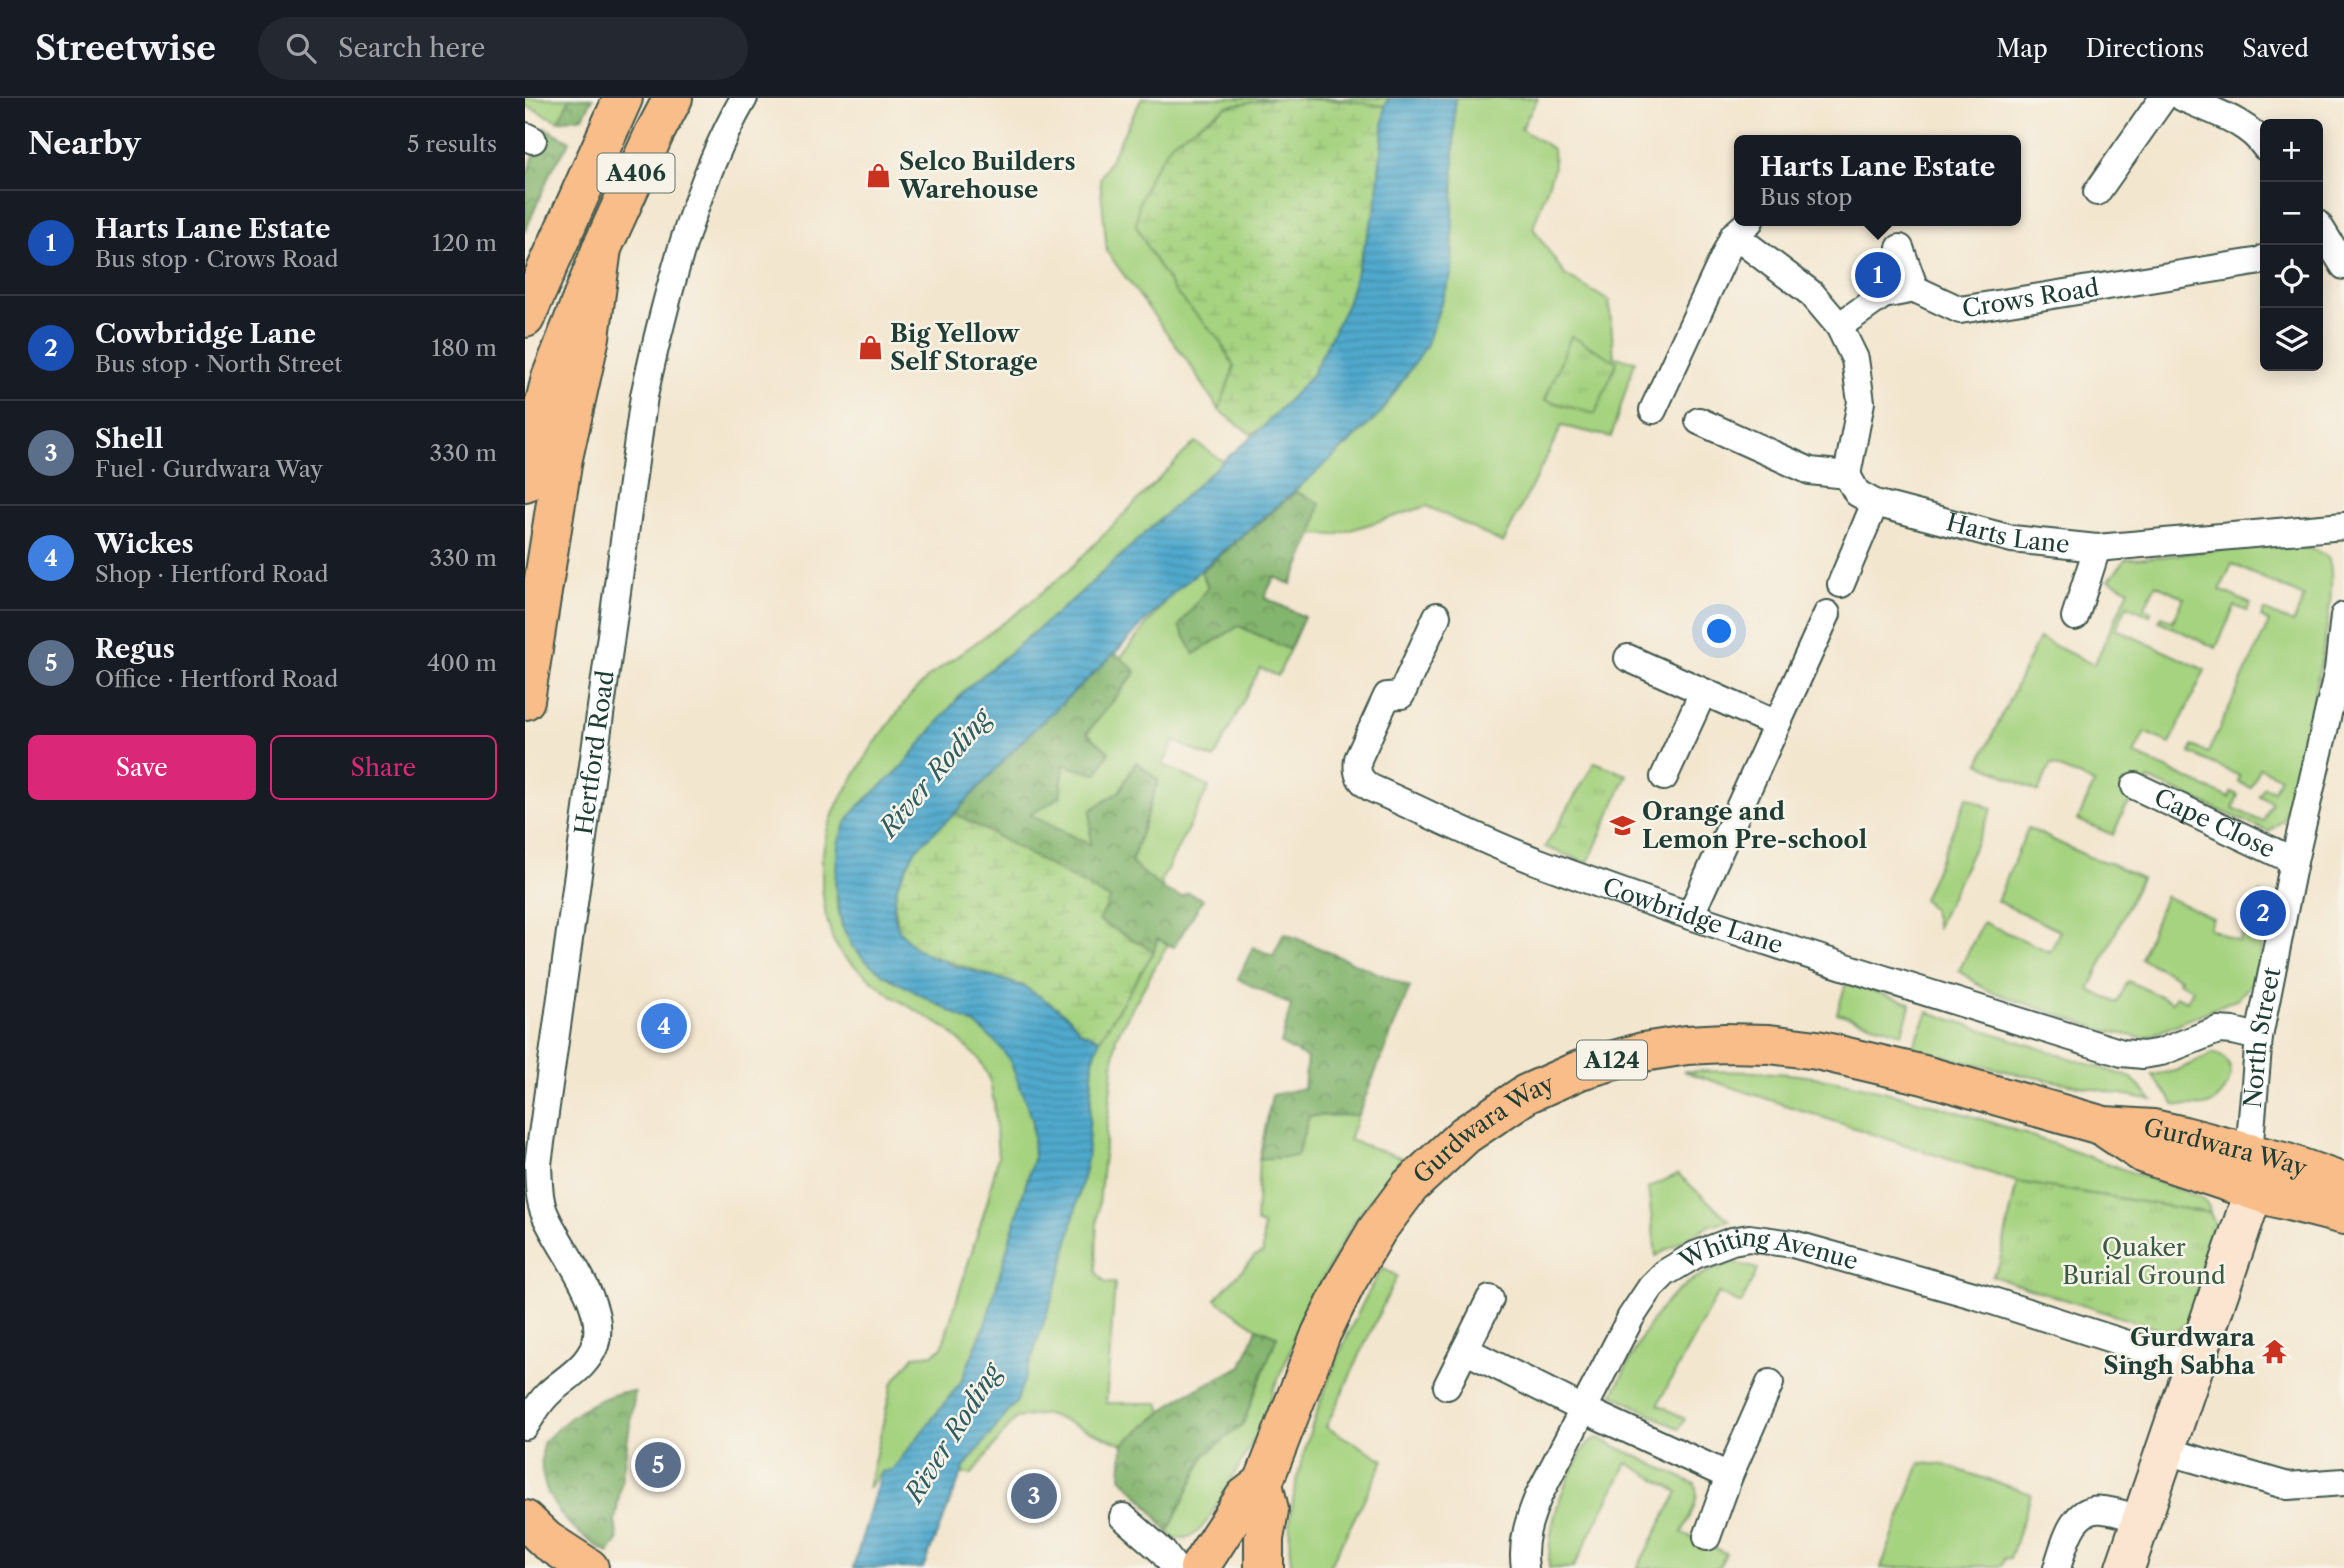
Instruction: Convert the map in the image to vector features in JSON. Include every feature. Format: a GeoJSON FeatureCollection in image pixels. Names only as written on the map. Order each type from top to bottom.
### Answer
{"type":"FeatureCollection","features":[{"type":"Feature","properties":{"kind":"main road","name":"A406"},"geometry":{"type":"LineString","coordinates":[[525,318],[623,98]]}},
{"type":"Feature","properties":{"kind":"main road","name":"A406"},"geometry":{"type":"LineString","coordinates":[[525,482],[551,378],[602,248],[673,98]]}},
{"type":"Feature","properties":{"kind":"main road","name":"A406"},"geometry":{"type":"LineString","coordinates":[[525,700],[563,458],[590,337],[602,248]]}},
{"type":"Feature","properties":{"kind":"main road","name":"Gurdwara Way"},"geometry":{"type":"LineString","coordinates":[[1199,1568],[1245,1497],[1263,1483],[1321,1334],[1347,1281],[1377,1230],[1411,1186],[1444,1153],[1486,1119],[1526,1094],[1580,1070],[1643,1052],[1688,1045],[1769,1044],[1817,1050],[1868,1061],[2103,1126],[2153,1129],[2248,1171]]}},
{"type":"Feature","properties":{"kind":"main road","name":"Gurdwara Way"},"geometry":{"type":"LineString","coordinates":[[2103,1126],[2144,1154],[2193,1170],[2248,1171],[2287,1163],[2336,1202]]}},
{"type":"Feature","properties":{"kind":"main road","name":"Gurdwara Way"},"geometry":{"type":"LineString","coordinates":[[1263,1483],[1269,1510],[1264,1539],[1264,1568]]}},
{"type":"Feature","properties":{"kind":"main road"},"geometry":{"type":"LineString","coordinates":[[525,1520],[554,1546],[589,1568]]}},
{"type":"Feature","properties":{"kind":"street","name":"Hertford Road"},"geometry":{"type":"LineString","coordinates":[[525,1426],[537,1393],[576,1372],[595,1344],[593,1304],[579,1273],[544,1212],[538,1164],[632,472],[653,357],[683,251],[713,163],[744,98]]}},
{"type":"Feature","properties":{"kind":"street"},"geometry":{"type":"LineString","coordinates":[[2097,192],[2163,98]]}},
{"type":"Feature","properties":{"kind":"street"},"geometry":{"type":"LineString","coordinates":[[2183,98],[2237,123],[2260,140]]}},
{"type":"Feature","properties":{"kind":"street"},"geometry":{"type":"LineString","coordinates":[[1653,410],[1742,228],[1812,294],[1839,326],[1855,359],[1861,402],[1847,475],[1810,471],[1699,421]]}},
{"type":"Feature","properties":{"kind":"street"},"geometry":{"type":"LineString","coordinates":[[2323,232],[2344,265]]}},
{"type":"Feature","properties":{"kind":"street"},"geometry":{"type":"LineString","coordinates":[[1839,326],[1883,295],[1915,289],[1900,248]]}},
{"type":"Feature","properties":{"kind":"street","name":"Crows Road"},"geometry":{"type":"LineString","coordinates":[[1915,289],[1961,310],[2260,261]]}},
{"type":"Feature","properties":{"kind":"street","name":"Harts Lane"},"geometry":{"type":"LineString","coordinates":[[1847,475],[1857,493],[1875,503],[2012,539],[2098,548],[2344,526]]}},
{"type":"Feature","properties":{"kind":"street"},"geometry":{"type":"LineString","coordinates":[[1841,583],[1875,503]]}},
{"type":"Feature","properties":{"kind":"street"},"geometry":{"type":"LineString","coordinates":[[2075,617],[2098,548]]}},
{"type":"Feature","properties":{"kind":"street"},"geometry":{"type":"LineString","coordinates":[[1690,916],[1827,614]]}},
{"type":"Feature","properties":{"kind":"street","name":"Cowbridge Lane"},"geometry":{"type":"LineString","coordinates":[[1437,616],[1401,695],[1387,696],[1358,759],[1356,770],[1362,782],[1533,860],[1690,916],[1892,983],[2122,1053],[2143,1055],[2161,1052],[2218,1030],[2233,1031],[2265,1049]]}},
{"type":"Feature","properties":{"kind":"street"},"geometry":{"type":"LineString","coordinates":[[2341,670],[2344,616]]}},
{"type":"Feature","properties":{"kind":"street"},"geometry":{"type":"LineString","coordinates":[[1628,658],[1776,724]]}},
{"type":"Feature","properties":{"kind":"street","name":"North Street"},"geometry":{"type":"LineString","coordinates":[[2125,1568],[2163,1450],[2248,1208],[2248,1171],[2294,861],[2341,670]]}},
{"type":"Feature","properties":{"kind":"street"},"geometry":{"type":"LineString","coordinates":[[1664,777],[1703,692]]}},
{"type":"Feature","properties":{"kind":"street","name":"Cape Close"},"geometry":{"type":"LineString","coordinates":[[2135,786],[2294,861]]}},
{"type":"Feature","properties":{"kind":"street","name":"Whiting Avenue"},"geometry":{"type":"LineString","coordinates":[[1525,1568],[1523,1555],[1528,1522],[1539,1495],[1631,1317],[1651,1287],[1665,1273],[1712,1246],[1749,1238],[1793,1244],[1977,1296],[2193,1365]]}},
{"type":"Feature","properties":{"kind":"street"},"geometry":{"type":"LineString","coordinates":[[1447,1386],[1490,1299]]}},
{"type":"Feature","properties":{"kind":"street"},"geometry":{"type":"LineString","coordinates":[[1465,1350],[1583,1409],[1729,1476]]}},
{"type":"Feature","properties":{"kind":"street"},"geometry":{"type":"LineString","coordinates":[[1707,1537],[1729,1476],[1770,1383]]}},
{"type":"Feature","properties":{"kind":"street"},"geometry":{"type":"LineString","coordinates":[[2163,1450],[2288,1486],[2344,1482]]}},
{"type":"Feature","properties":{"kind":"street"},"geometry":{"type":"LineString","coordinates":[[2057,1568],[2068,1533],[2081,1515],[2100,1509],[2140,1519]]}},
{"type":"Feature","properties":{"kind":"street"},"geometry":{"type":"LineString","coordinates":[[1123,1517],[1162,1551],[1175,1568]]}},
{"type":"Feature","properties":{"kind":"green space"},"geometry":{"type":"Polygon","coordinates":[[[525,98],[570,98],[558,121],[525,105],[525,98]]]}},
{"type":"Feature","properties":{"kind":"green space"},"geometry":{"type":"Polygon","coordinates":[[[570,98],[593,98],[583,117],[558,121],[570,98]]]}},
{"type":"Feature","properties":{"kind":"green space"},"geometry":{"type":"Polygon","coordinates":[[[1142,98],[1275,98],[1227,106],[1173,141],[1201,318],[1220,340],[1234,367],[1219,410],[1191,366],[1107,252],[1100,179],[1142,98]]]}},
{"type":"Feature","properties":{"kind":"green space"},"geometry":{"type":"Polygon","coordinates":[[[1275,98],[1348,101],[1385,106],[1376,206],[1347,304],[1313,375],[1263,427],[1251,434],[1219,410],[1234,367],[1220,340],[1176,293],[1136,225],[1139,204],[1150,175],[1173,141],[1227,106],[1275,98]]]}},
{"type":"Feature","properties":{"kind":"green space"},"geometry":{"type":"Polygon","coordinates":[[[1301,98],[1389,98],[1385,106],[1301,98]]]}},
{"type":"Feature","properties":{"kind":"green space"},"geometry":{"type":"Polygon","coordinates":[[[1455,98],[1538,98],[1521,129],[1553,149],[1554,168],[1533,228],[1565,275],[1609,301],[1614,357],[1635,361],[1611,437],[1562,426],[1503,543],[1427,506],[1335,535],[1313,534],[1291,584],[1274,577],[1264,597],[1304,617],[1278,676],[1260,668],[1214,759],[1174,741],[1163,765],[1209,787],[1161,881],[1163,889],[1131,863],[1158,780],[1136,762],[1119,792],[1091,810],[1090,845],[1029,815],[1060,797],[1064,765],[1097,774],[1087,733],[1136,672],[1120,658],[1172,594],[1380,414],[1426,346],[1452,273],[1455,98]]]}},
{"type":"Feature","properties":{"kind":"green space"},"geometry":{"type":"Polygon","coordinates":[[[545,128],[570,141],[550,173],[525,232],[525,178],[545,128]]]}},
{"type":"Feature","properties":{"kind":"green space"},"geometry":{"type":"Polygon","coordinates":[[[1571,336],[1617,362],[1595,414],[1545,400],[1571,336]]]}},
{"type":"Feature","properties":{"kind":"green space"},"geometry":{"type":"Polygon","coordinates":[[[1195,442],[1223,461],[1077,596],[964,691],[900,769],[883,785],[838,844],[835,883],[837,905],[842,926],[852,946],[884,975],[976,1025],[998,1044],[1010,1061],[1032,1118],[1034,1156],[986,1322],[961,1382],[892,1470],[881,1472],[868,1488],[892,1384],[914,1356],[934,1354],[942,1347],[987,1203],[998,1157],[989,1077],[979,1059],[947,1029],[890,995],[842,955],[833,940],[822,889],[822,858],[827,830],[837,805],[872,747],[910,696],[931,675],[1021,610],[1069,570],[1195,442]]]}},
{"type":"Feature","properties":{"kind":"green space"},"geometry":{"type":"Polygon","coordinates":[[[1296,492],[1320,503],[1313,534],[1291,584],[1274,577],[1264,598],[1304,617],[1289,650],[1239,626],[1194,654],[1179,626],[1208,587],[1201,572],[1296,492]]]}},
{"type":"Feature","properties":{"kind":"green space"},"geometry":{"type":"Polygon","coordinates":[[[2262,544],[2298,547],[2323,554],[2328,558],[2331,576],[2330,606],[2324,643],[2298,765],[2284,819],[2269,832],[2149,779],[2124,810],[2113,835],[2078,820],[2094,783],[2051,764],[2038,792],[1979,763],[2039,638],[2094,665],[2129,590],[2109,580],[2126,559],[2262,544]],[[2232,564],[2220,590],[2251,604],[2247,611],[2235,606],[2216,648],[2159,621],[2162,616],[2173,621],[2184,598],[2156,584],[2144,608],[2151,611],[2150,616],[2127,605],[2116,629],[2205,670],[2170,744],[2145,732],[2134,754],[2229,798],[2232,792],[2238,795],[2233,808],[2263,822],[2272,802],[2259,796],[2264,787],[2274,791],[2280,777],[2260,768],[2251,788],[2238,782],[2240,776],[2190,753],[2193,746],[2208,753],[2269,622],[2261,617],[2264,610],[2293,623],[2304,597],[2232,564]]]}},
{"type":"Feature","properties":{"kind":"green space"},"geometry":{"type":"Polygon","coordinates":[[[1115,653],[1136,671],[1087,733],[1109,752],[1097,774],[1064,765],[1060,797],[1030,815],[1090,845],[1091,810],[1119,792],[1136,762],[1158,780],[1131,863],[1163,889],[1181,897],[1188,893],[1203,899],[1174,947],[1157,939],[1154,951],[1099,921],[1110,899],[955,813],[1026,737],[1115,653]]]}},
{"type":"Feature","properties":{"kind":"green space"},"geometry":{"type":"Polygon","coordinates":[[[1595,762],[1627,775],[1588,863],[1545,847],[1595,762]]]}},
{"type":"Feature","properties":{"kind":"green space"},"geometry":{"type":"Polygon","coordinates":[[[1967,797],[1992,809],[1937,927],[1933,910],[1923,899],[1967,797]]]}},
{"type":"Feature","properties":{"kind":"green space"},"geometry":{"type":"Polygon","coordinates":[[[954,813],[1110,899],[1099,921],[1154,951],[1100,1039],[1080,1031],[1070,1018],[1023,986],[926,954],[911,944],[899,930],[894,903],[898,883],[916,849],[954,813]]]}},
{"type":"Feature","properties":{"kind":"green space"},"geometry":{"type":"Polygon","coordinates":[[[2028,828],[2141,878],[2089,990],[2117,1003],[2128,981],[2173,1002],[2176,996],[2187,1001],[2193,989],[2178,982],[2180,978],[2141,959],[2165,896],[2213,918],[2209,928],[2239,942],[2260,893],[2265,918],[2260,967],[2251,984],[2239,998],[2147,1037],[2138,1037],[2102,1030],[1987,990],[1959,971],[1983,922],[2050,952],[2060,931],[1997,901],[2028,828]]]}},
{"type":"Feature","properties":{"kind":"green space"},"geometry":{"type":"Polygon","coordinates":[[[1284,933],[1410,987],[1358,1115],[1309,1116],[1297,1156],[1259,1159],[1272,1095],[1304,1088],[1307,1058],[1281,1044],[1291,1005],[1238,979],[1253,947],[1273,956],[1284,933]]]}},
{"type":"Feature","properties":{"kind":"green space"},"geometry":{"type":"Polygon","coordinates":[[[1157,938],[1168,944],[1116,1037],[1097,1224],[1096,1272],[1106,1283],[1115,1283],[1106,1403],[1159,1403],[1162,1412],[1123,1444],[1047,1414],[1016,1418],[972,1474],[961,1474],[1017,1401],[1061,1272],[1087,1160],[1093,1060],[1100,1039],[1154,951],[1157,938]]]}},
{"type":"Feature","properties":{"kind":"green space"},"geometry":{"type":"Polygon","coordinates":[[[1846,983],[1911,1003],[1902,1033],[1837,1013],[1846,983]]]}},
{"type":"Feature","properties":{"kind":"green space"},"geometry":{"type":"Polygon","coordinates":[[[1928,1012],[2132,1078],[2152,1100],[2018,1074],[1912,1049],[1928,1012]]]}},
{"type":"Feature","properties":{"kind":"green space"},"geometry":{"type":"Polygon","coordinates":[[[2213,1053],[2223,1057],[2228,1064],[2229,1081],[2220,1097],[2204,1106],[2175,1105],[2152,1075],[2176,1071],[2213,1053]]]}},
{"type":"Feature","properties":{"kind":"green space"},"geometry":{"type":"Polygon","coordinates":[[[1683,1071],[1808,1076],[1919,1101],[2011,1129],[2191,1194],[2206,1203],[2210,1213],[2017,1182],[1683,1071]]]}},
{"type":"Feature","properties":{"kind":"green space"},"geometry":{"type":"Polygon","coordinates":[[[1358,1115],[1349,1140],[1406,1159],[1357,1217],[1338,1250],[1273,1390],[1263,1424],[1208,1520],[1194,1534],[1175,1539],[1168,1532],[1205,1455],[1243,1424],[1277,1336],[1257,1328],[1215,1299],[1255,1256],[1263,1253],[1263,1226],[1256,1223],[1259,1159],[1297,1156],[1309,1116],[1358,1115]]]}},
{"type":"Feature","properties":{"kind":"green space"},"geometry":{"type":"Polygon","coordinates":[[[1678,1174],[1730,1221],[1710,1225],[1656,1256],[1648,1188],[1678,1174]]]}},
{"type":"Feature","properties":{"kind":"green space","name":"Quaker Burial Ground"},"geometry":{"type":"Polygon","coordinates":[[[2017,1182],[2210,1213],[2217,1228],[2193,1316],[2180,1329],[2166,1332],[1992,1276],[1999,1265],[2017,1182]]]}},
{"type":"Feature","properties":{"kind":"green space"},"geometry":{"type":"Polygon","coordinates":[[[1734,1263],[1758,1269],[1741,1304],[1718,1293],[1658,1404],[1685,1419],[1679,1429],[1613,1394],[1645,1331],[1672,1296],[1709,1271],[1734,1263]]]}},
{"type":"Feature","properties":{"kind":"green space"},"geometry":{"type":"Polygon","coordinates":[[[1382,1268],[1397,1276],[1326,1427],[1384,1460],[1329,1568],[1292,1568],[1290,1536],[1294,1498],[1303,1457],[1332,1372],[1382,1268]]]}},
{"type":"Feature","properties":{"kind":"green space"},"geometry":{"type":"Polygon","coordinates":[[[1257,1328],[1277,1336],[1243,1424],[1205,1455],[1168,1532],[1121,1477],[1123,1444],[1181,1397],[1242,1366],[1257,1328]]]}},
{"type":"Feature","properties":{"kind":"green space"},"geometry":{"type":"Polygon","coordinates":[[[623,1392],[635,1392],[615,1522],[618,1541],[609,1553],[575,1529],[557,1509],[545,1484],[542,1450],[543,1443],[579,1412],[600,1400],[623,1392]]]}},
{"type":"Feature","properties":{"kind":"green space"},"geometry":{"type":"Polygon","coordinates":[[[1598,1438],[1695,1484],[1695,1503],[1682,1533],[1726,1553],[1719,1568],[1637,1568],[1678,1492],[1627,1463],[1573,1568],[1549,1568],[1552,1526],[1560,1500],[1583,1450],[1598,1438]]]}},
{"type":"Feature","properties":{"kind":"green space"},"geometry":{"type":"Polygon","coordinates":[[[1920,1463],[1944,1465],[2031,1494],[2010,1559],[2005,1558],[2002,1566],[1881,1568],[1920,1463]]]}},
{"type":"Feature","properties":{"kind":"water","name":"River Roding"},"geometry":{"type":"Polygon","coordinates":[[[1389,98],[1455,98],[1452,273],[1426,346],[1380,414],[1312,476],[1172,594],[916,849],[898,883],[894,903],[895,918],[899,930],[911,944],[926,954],[953,965],[1023,986],[1070,1018],[1080,1031],[1100,1039],[1093,1060],[1087,1160],[1061,1272],[1017,1401],[965,1466],[923,1568],[853,1568],[881,1472],[892,1470],[961,1382],[986,1322],[1034,1156],[1032,1118],[1010,1061],[998,1044],[976,1025],[884,975],[852,946],[842,926],[835,883],[838,844],[843,829],[850,816],[900,769],[964,691],[1077,596],[1263,427],[1312,375],[1347,304],[1376,206],[1385,106],[1389,98]]]}},
{"type":"Feature","properties":{"kind":"place","name":"Selco Builders Warehouse"},"geometry":{"type":"Point","coordinates":[879,176]}},
{"type":"Feature","properties":{"kind":"place","name":"Harts Lane Estate"},"geometry":{"type":"Point","coordinates":[1878,275]}},
{"type":"Feature","properties":{"kind":"place","name":"Big Yellow Self Storage"},"geometry":{"type":"Point","coordinates":[870,348]}},
{"type":"Feature","properties":{"kind":"place","name":"Orange and Lemon Pre-school"},"geometry":{"type":"Point","coordinates":[1622,826]}},
{"type":"Feature","properties":{"kind":"place","name":"Cowbridge Lane"},"geometry":{"type":"Point","coordinates":[2263,913]}},
{"type":"Feature","properties":{"kind":"place","name":"Wickes"},"geometry":{"type":"Point","coordinates":[664,1026]}},
{"type":"Feature","properties":{"kind":"place","name":"Gurdwara Singh Sabha"},"geometry":{"type":"Point","coordinates":[2275,1352]}},
{"type":"Feature","properties":{"kind":"place","name":"Regus"},"geometry":{"type":"Point","coordinates":[658,1465]}},
{"type":"Feature","properties":{"kind":"place","name":"Shell"},"geometry":{"type":"Point","coordinates":[1034,1496]}}]}
